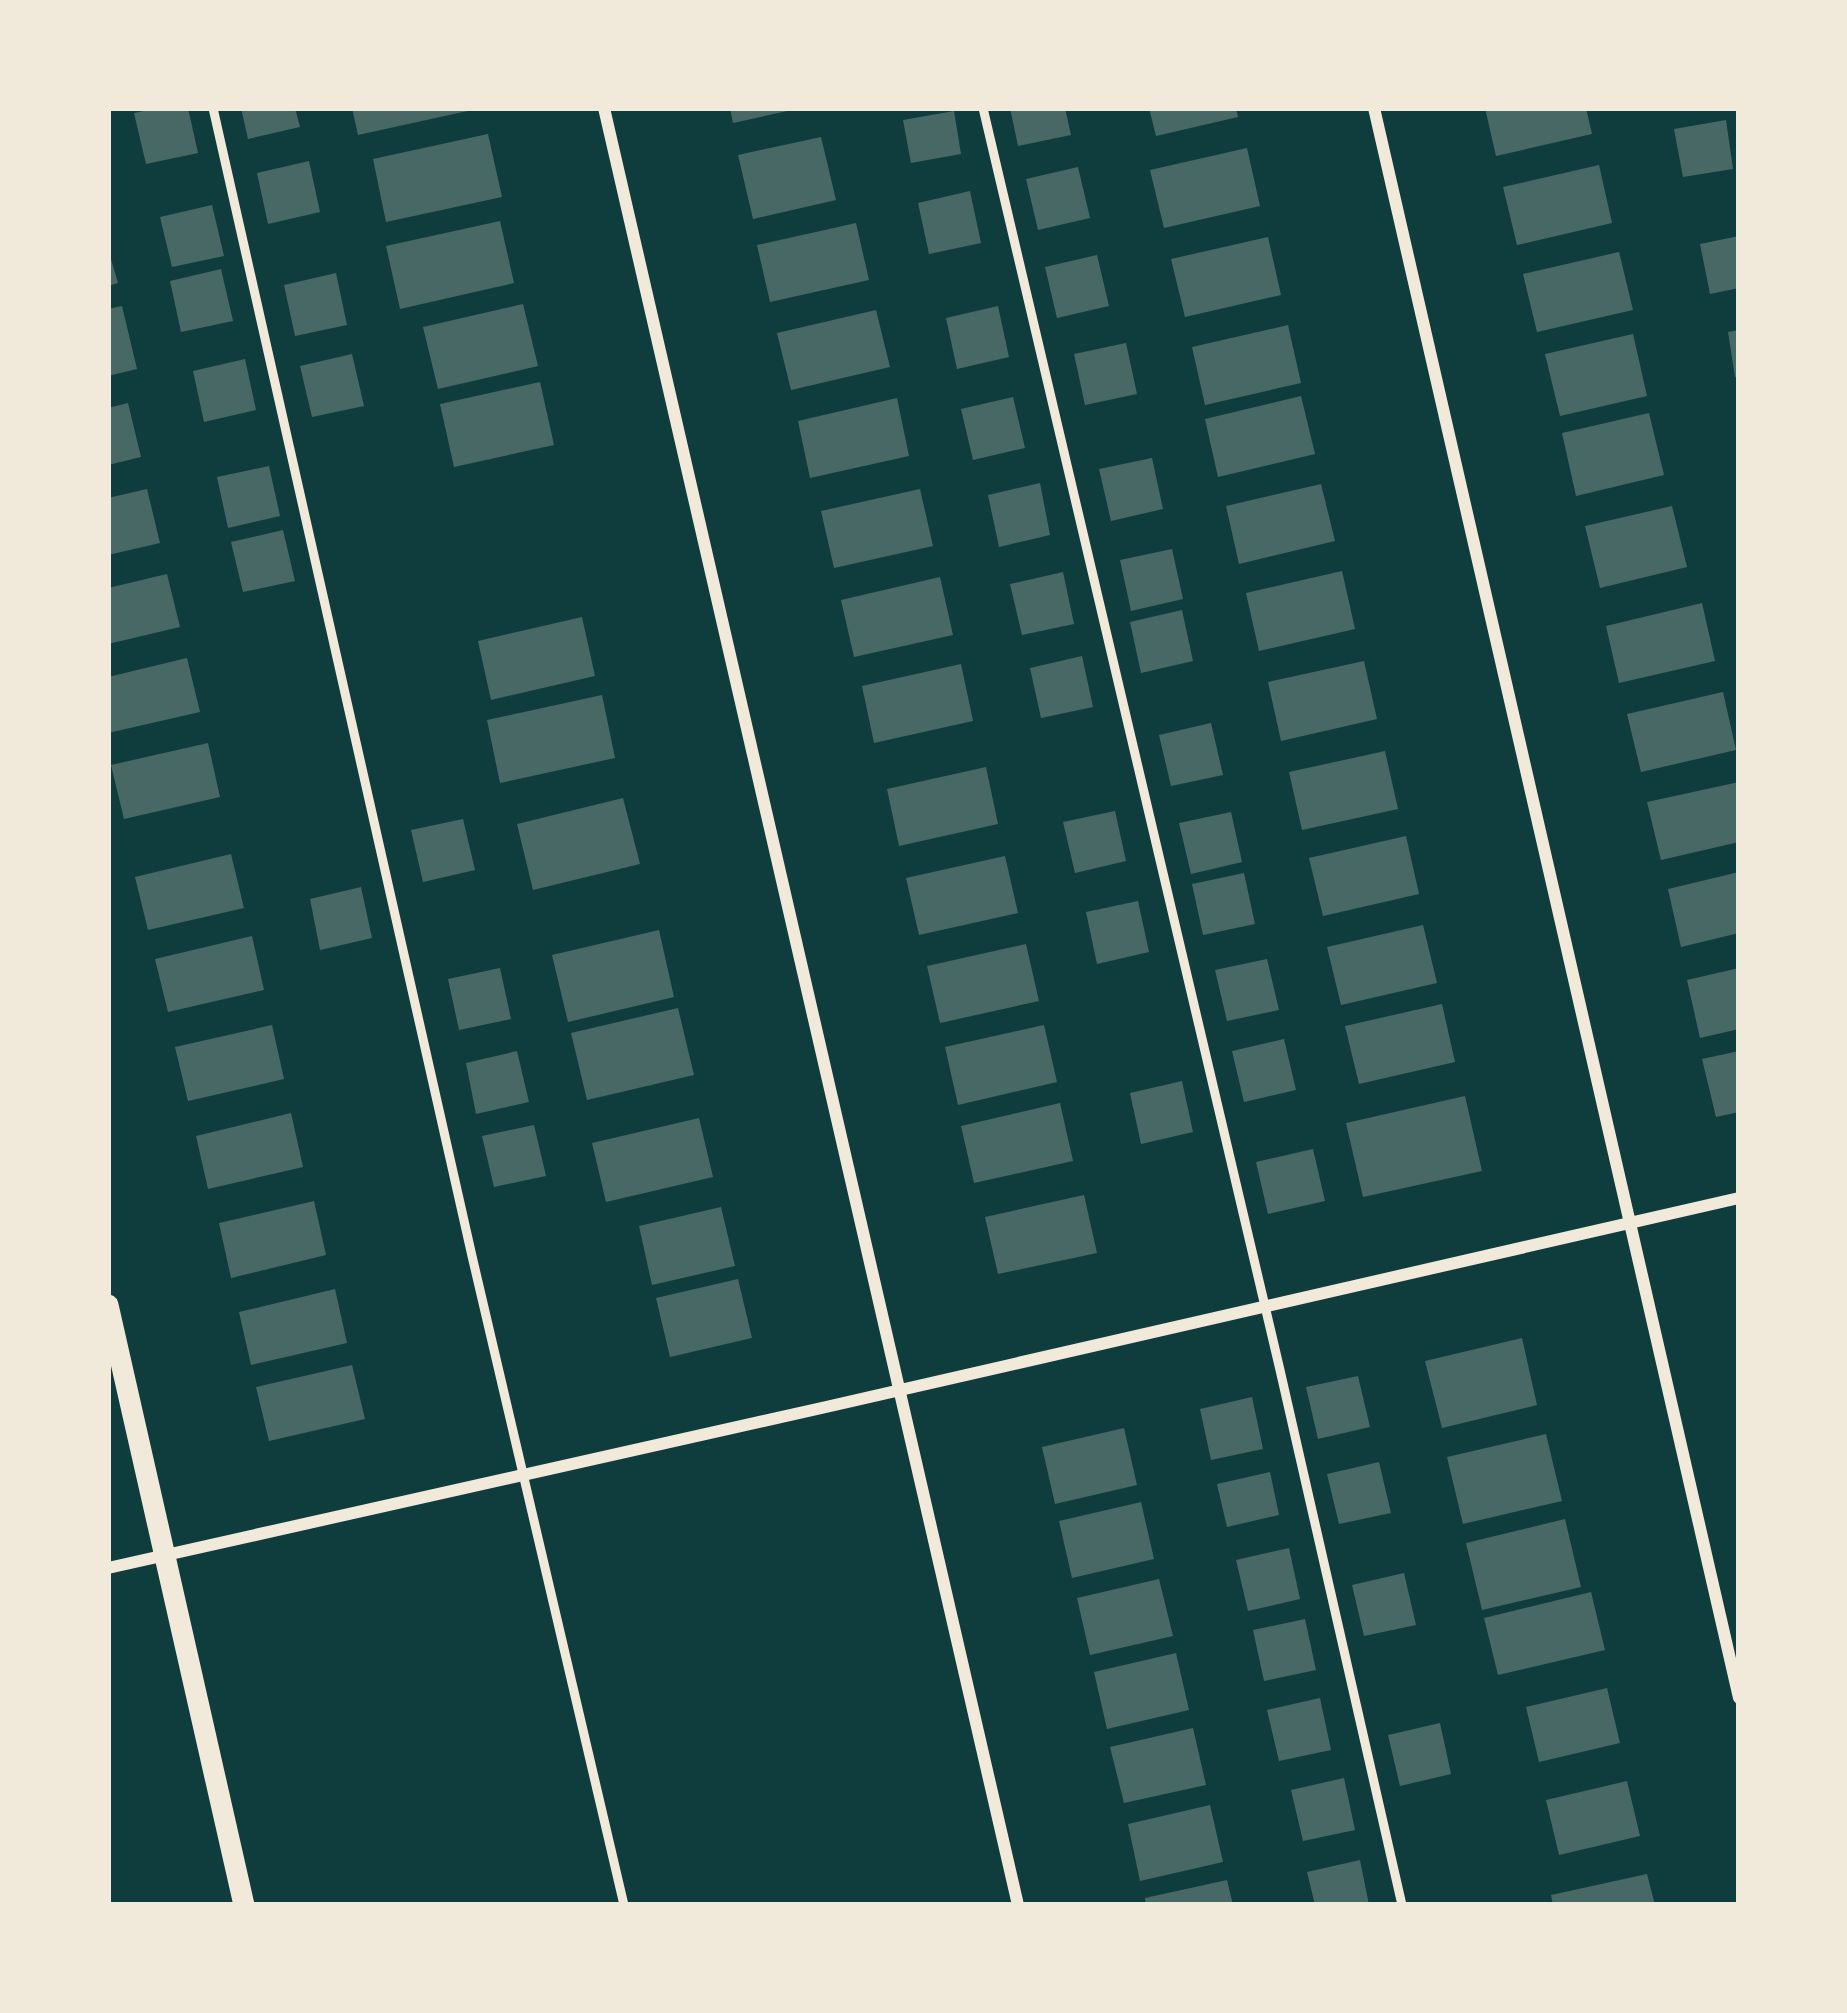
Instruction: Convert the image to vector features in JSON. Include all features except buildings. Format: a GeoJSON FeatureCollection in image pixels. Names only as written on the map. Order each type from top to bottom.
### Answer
{"type":"FeatureCollection","features":[{"type":"Feature","properties":{"kind":"street"},"geometry":{"type":"LineString","coordinates":[[604,108],[1018,1905]]}},
{"type":"Feature","properties":{"kind":"street"},"geometry":{"type":"LineString","coordinates":[[1374,108],[1739,1698]]}},
{"type":"Feature","properties":{"kind":"street"},"geometry":{"type":"LineString","coordinates":[[108,1568],[1739,1198]]}},
{"type":"Feature","properties":{"kind":"street"},"geometry":{"type":"LineString","coordinates":[[108,1305],[244,1905]]}},
{"type":"Feature","properties":{"kind":"lane"},"geometry":{"type":"LineString","coordinates":[[212,108],[624,1905]]}},
{"type":"Feature","properties":{"kind":"lane"},"geometry":{"type":"LineString","coordinates":[[983,108],[1402,1905]]}}]}
